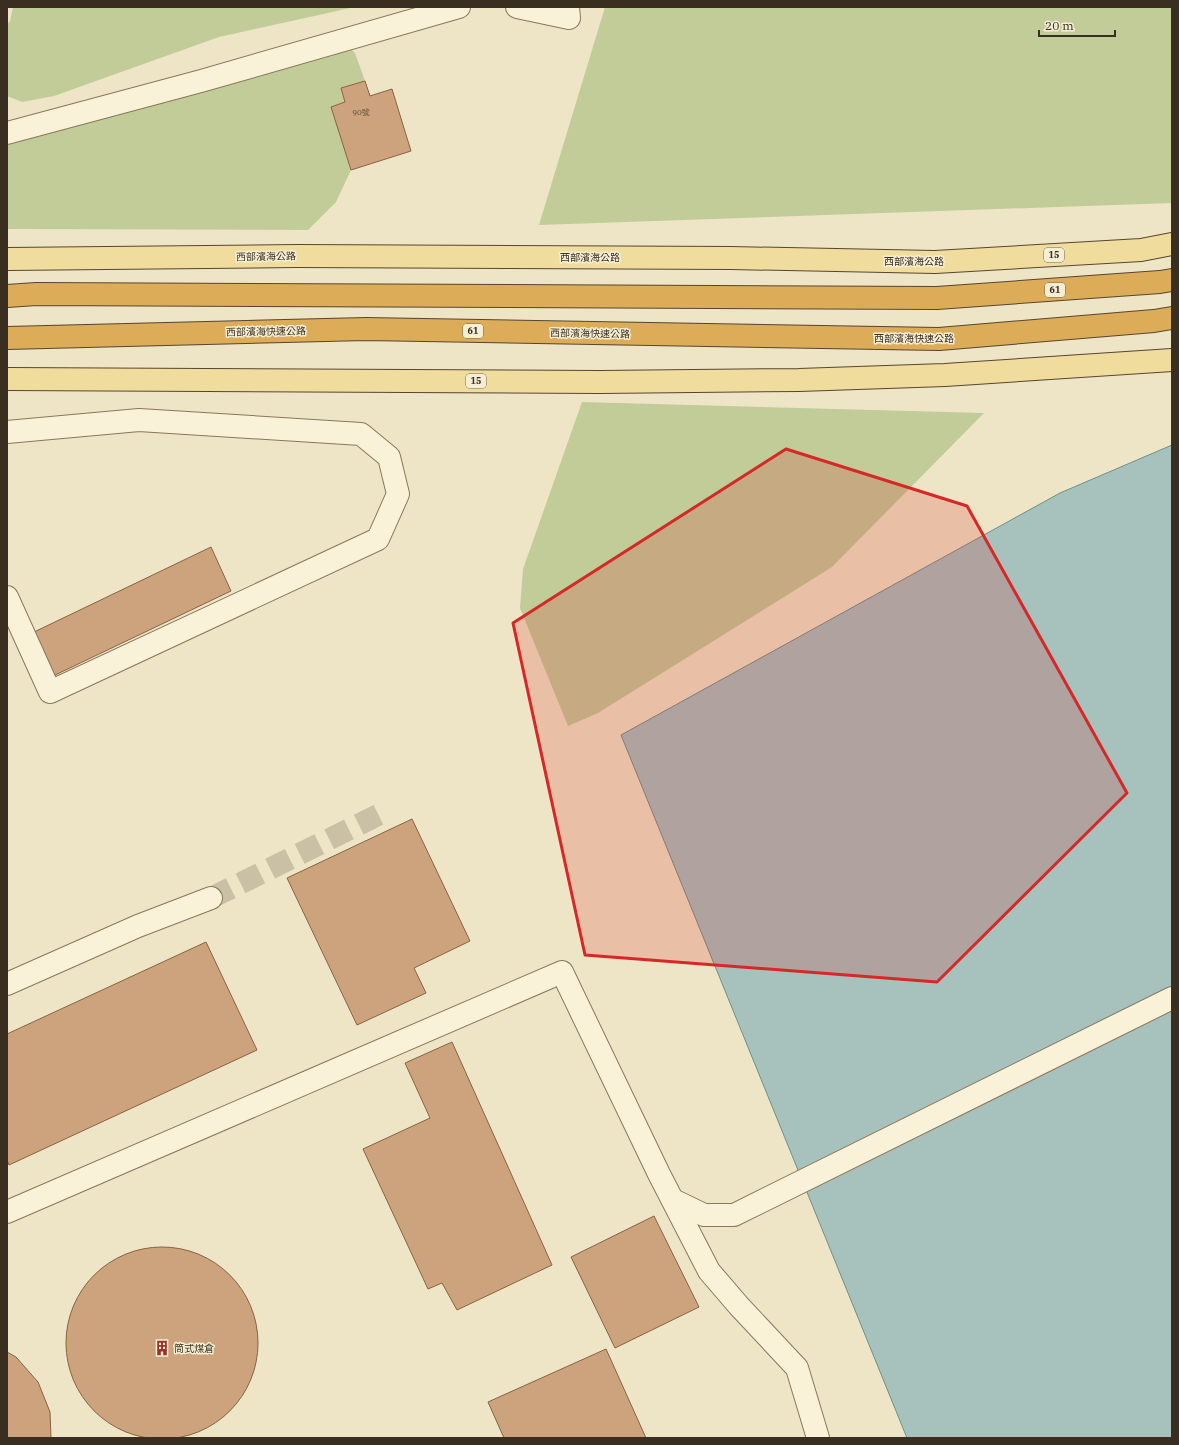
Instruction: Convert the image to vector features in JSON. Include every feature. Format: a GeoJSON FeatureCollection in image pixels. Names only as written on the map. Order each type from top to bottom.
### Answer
{"type":"FeatureCollection","features":[{"type":"Feature","properties":{"kind":"highway","name":"61"},"geometry":{"type":"LineString","coordinates":[[7,296],[52,294],[938,298],[1172,280]]}},
{"type":"Feature","properties":{"kind":"highway","name":"西部濱海快速公路"},"geometry":{"type":"LineString","coordinates":[[7,338],[366,329],[939,339],[1154,321],[1172,318]]}},
{"type":"Feature","properties":{"kind":"main road","name":"西部濱海公路"},"geometry":{"type":"LineString","coordinates":[[7,259],[305,256],[723,258],[935,262],[1141,250],[1172,244]]}},
{"type":"Feature","properties":{"kind":"main road","name":"15"},"geometry":{"type":"LineString","coordinates":[[7,379],[584,382],[799,380],[945,375],[1172,360]]}},
{"type":"Feature","properties":{"kind":"street"},"geometry":{"type":"LineString","coordinates":[[7,133],[209,78],[459,7]]}},
{"type":"Feature","properties":{"kind":"street"},"geometry":{"type":"LineString","coordinates":[[517,7],[570,11]]}},
{"type":"Feature","properties":{"kind":"street"},"geometry":{"type":"LineString","coordinates":[[7,432],[139,420],[361,434],[389,457],[398,494],[378,540],[50,692],[7,596]]}},
{"type":"Feature","properties":{"kind":"street"},"geometry":{"type":"LineString","coordinates":[[7,984],[138,926],[211,898]]}},
{"type":"Feature","properties":{"kind":"street"},"geometry":{"type":"LineString","coordinates":[[7,1212],[562,972],[672,1200],[709,1271],[739,1306],[797,1368],[818,1438]]}},
{"type":"Feature","properties":{"kind":"street"},"geometry":{"type":"LineString","coordinates":[[672,1200],[704,1215],[734,1214],[1172,998]]}},
{"type":"Feature","properties":{"kind":"highlighted area"},"geometry":{"type":"Polygon","coordinates":[[[786,449],[967,506],[1127,793],[937,982],[585,955],[513,623],[786,449]]]}},
{"type":"Feature","properties":{"kind":"green space"},"geometry":{"type":"Polygon","coordinates":[[[13,7],[355,7],[219,37],[54,96],[22,102],[7,96],[7,25],[10,21],[13,7]]]}},
{"type":"Feature","properties":{"kind":"green space"},"geometry":{"type":"Polygon","coordinates":[[[605,7],[1172,7],[1172,203],[539,225],[605,7]]]}},
{"type":"Feature","properties":{"kind":"green space"},"geometry":{"type":"Polygon","coordinates":[[[347,46],[355,53],[365,81],[341,88],[345,102],[331,107],[351,170],[336,202],[308,230],[7,229],[7,141],[347,46]]]}},
{"type":"Feature","properties":{"kind":"green space"},"geometry":{"type":"Polygon","coordinates":[[[582,402],[984,413],[832,567],[598,713],[568,726],[520,608],[523,569],[582,402]]]}},
{"type":"Feature","properties":{"kind":"water"},"geometry":{"type":"Polygon","coordinates":[[[1172,445],[1172,1438],[907,1438],[621,735],[1060,493],[1172,445]]]}},
{"type":"Feature","properties":{"kind":"building"},"geometry":{"type":"Polygon","coordinates":[[[365,81],[370,96],[392,89],[411,151],[351,170],[331,107],[345,102],[341,88],[365,81]]]}},
{"type":"Feature","properties":{"kind":"building"},"geometry":{"type":"Polygon","coordinates":[[[211,547],[231,591],[53,676],[32,633],[211,547]]]}},
{"type":"Feature","properties":{"kind":"building"},"geometry":{"type":"Polygon","coordinates":[[[412,819],[470,941],[414,968],[426,993],[357,1025],[287,878],[412,819]]]}},
{"type":"Feature","properties":{"kind":"building"},"geometry":{"type":"Polygon","coordinates":[[[206,942],[257,1050],[9,1165],[7,1160],[7,1034],[206,942]]]}},
{"type":"Feature","properties":{"kind":"building"},"geometry":{"type":"Polygon","coordinates":[[[452,1042],[552,1265],[457,1310],[442,1283],[428,1289],[363,1149],[430,1118],[405,1063],[452,1042]]]}},
{"type":"Feature","properties":{"kind":"building"},"geometry":{"type":"Polygon","coordinates":[[[654,1216],[699,1307],[615,1348],[571,1257],[654,1216]]]}},
{"type":"Feature","properties":{"kind":"building","name":"筒式煤倉"},"geometry":{"type":"Polygon","coordinates":[[[162,1247],[181,1249],[199,1254],[215,1263],[230,1275],[242,1290],[251,1306],[256,1324],[258,1343],[256,1362],[251,1380],[242,1396],[230,1411],[215,1423],[199,1432],[181,1437],[162,1439],[143,1437],[125,1432],[109,1423],[94,1411],[82,1396],[73,1380],[68,1362],[66,1343],[68,1324],[73,1306],[82,1290],[94,1275],[109,1263],[125,1254],[143,1249],[162,1247]]]}},
{"type":"Feature","properties":{"kind":"building"},"geometry":{"type":"Polygon","coordinates":[[[606,1349],[646,1438],[504,1438],[488,1402],[606,1349]]]}},
{"type":"Feature","properties":{"kind":"building"},"geometry":{"type":"Polygon","coordinates":[[[7,1352],[16,1357],[38,1382],[50,1412],[51,1438],[7,1438],[7,1352]]]}},
{"type":"Feature","properties":{"kind":"tunnel"},"geometry":{"type":"LineString","coordinates":[[211,898],[386,811]]}},
{"type":"Feature","properties":{"kind":"place","name":"筒式煤倉"},"geometry":{"type":"Point","coordinates":[162,1348]}}]}
